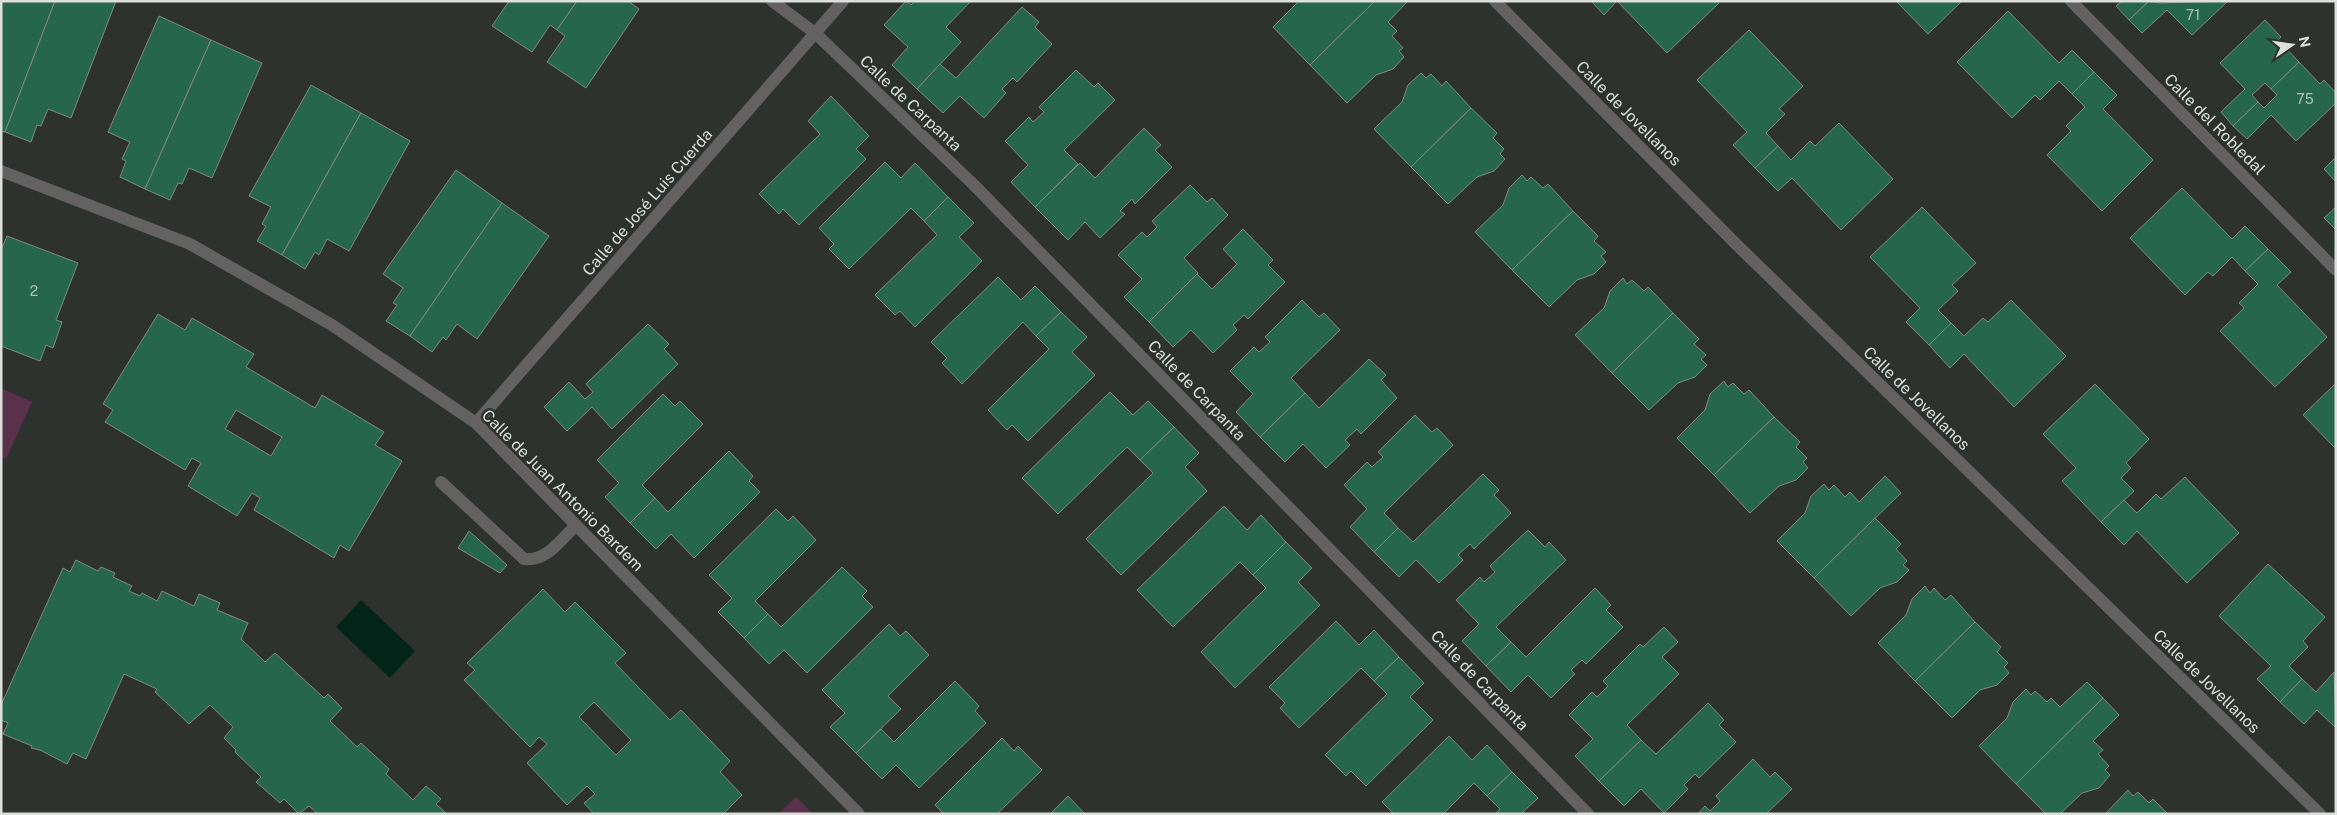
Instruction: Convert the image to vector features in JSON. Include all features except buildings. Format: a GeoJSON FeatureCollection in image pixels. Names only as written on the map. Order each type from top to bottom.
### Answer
{"type":"FeatureCollection","features":[{"type":"Feature","properties":{"kind":"street","name":"Calle de Carpanta"},"geometry":{"type":"LineString","coordinates":[[772,1],[815,33],[974,186],[1588,814]]}},
{"type":"Feature","properties":{"kind":"street","name":"Calle de José Luis Cuerda"},"geometry":{"type":"LineString","coordinates":[[476,423],[843,1]]}},
{"type":"Feature","properties":{"kind":"street","name":"Calle de Jovellanos"},"geometry":{"type":"LineString","coordinates":[[1495,1],[1736,244],[2320,814]]}},
{"type":"Feature","properties":{"kind":"street","name":"Calle del Robledal"},"geometry":{"type":"LineString","coordinates":[[2071,1],[2336,270]]}},
{"type":"Feature","properties":{"kind":"street","name":"Calle de Juan Antonio Bardem"},"geometry":{"type":"LineString","coordinates":[[1,172],[190,244],[332,324],[476,423],[859,814]]}},
{"type":"Feature","properties":{"kind":"street"},"geometry":{"type":"LineString","coordinates":[[441,482],[524,559],[535,560],[550,552],[576,525]]}},
{"type":"Feature","properties":{"kind":"shaded area"},"geometry":{"type":"Polygon","coordinates":[[[1,388],[32,402],[6,459],[1,457],[1,388]]]}},
{"type":"Feature","properties":{"kind":"shaded area"},"geometry":{"type":"Polygon","coordinates":[[[361,600],[415,651],[390,678],[336,627],[361,600]]]}},
{"type":"Feature","properties":{"kind":"shaded area"},"geometry":{"type":"Polygon","coordinates":[[[796,797],[813,814],[778,814],[796,797]]]}}]}
